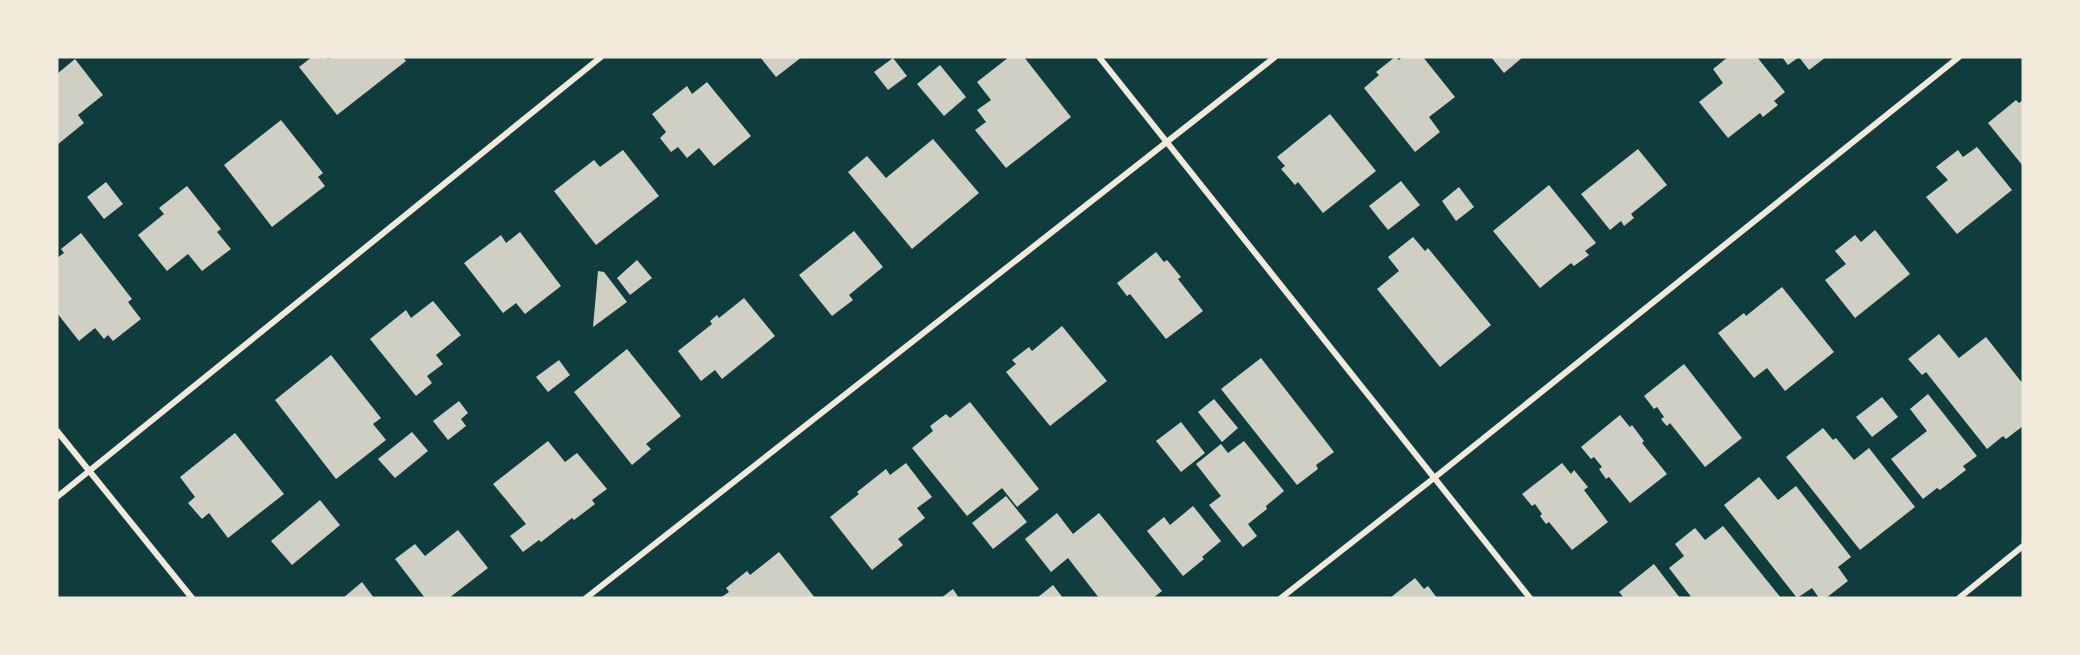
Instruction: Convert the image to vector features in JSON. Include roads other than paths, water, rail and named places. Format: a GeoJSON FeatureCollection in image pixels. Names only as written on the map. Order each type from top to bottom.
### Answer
{"type":"FeatureCollection","features":[{"type":"Feature","properties":{"kind":"street"},"geometry":{"type":"LineString","coordinates":[[57,497],[601,57]]}},
{"type":"Feature","properties":{"kind":"street"},"geometry":{"type":"LineString","coordinates":[[1099,57],[1530,598]]}},
{"type":"Feature","properties":{"kind":"street"},"geometry":{"type":"LineString","coordinates":[[586,598],[1275,57]]}},
{"type":"Feature","properties":{"kind":"street"},"geometry":{"type":"LineString","coordinates":[[1281,598],[1959,57]]}},
{"type":"Feature","properties":{"kind":"street"},"geometry":{"type":"LineString","coordinates":[[57,430],[192,598]]}},
{"type":"Feature","properties":{"kind":"street"},"geometry":{"type":"LineString","coordinates":[[1959,598],[2023,546]]}}]}
